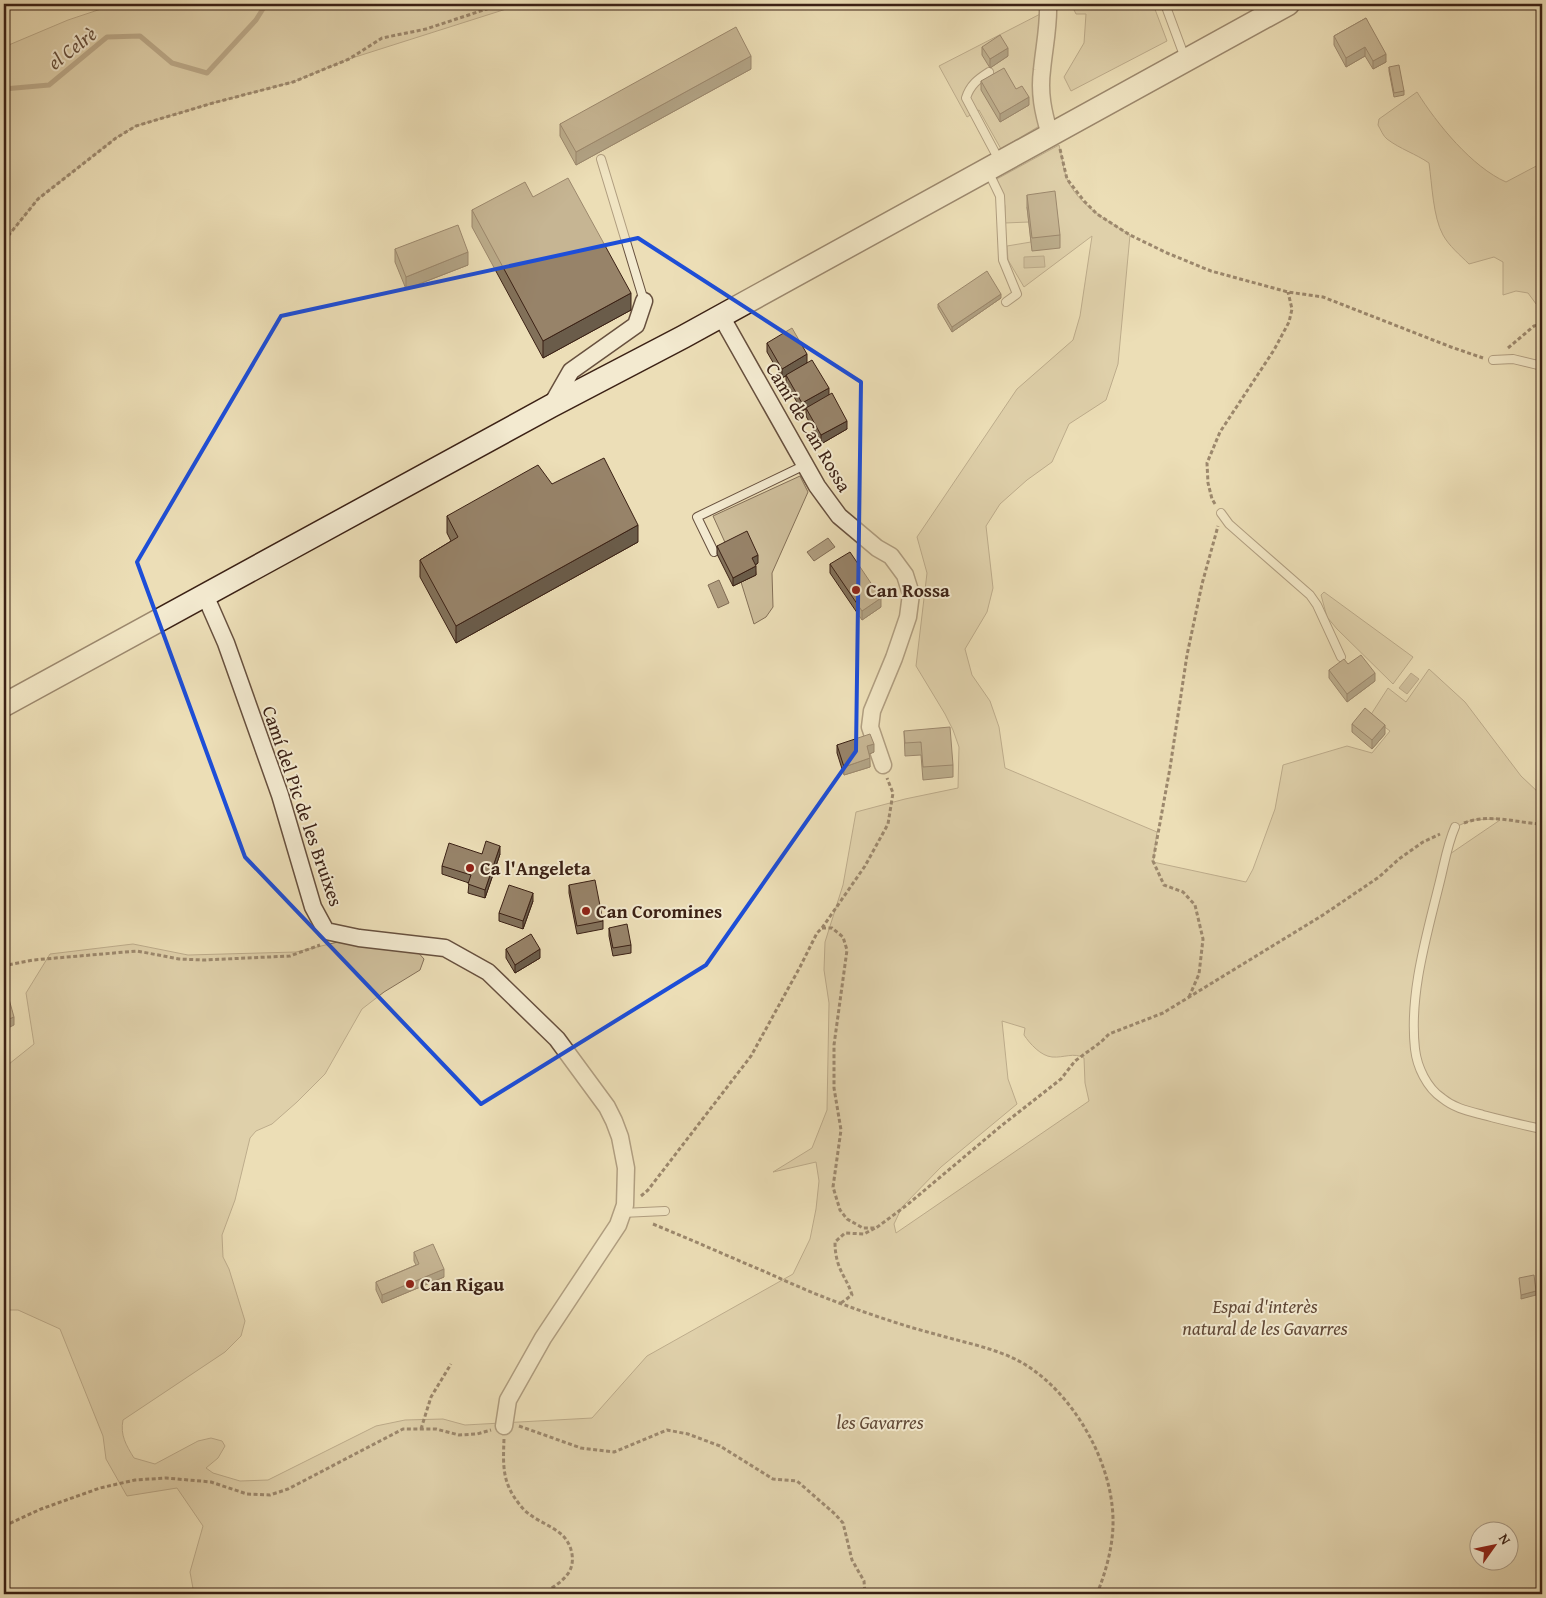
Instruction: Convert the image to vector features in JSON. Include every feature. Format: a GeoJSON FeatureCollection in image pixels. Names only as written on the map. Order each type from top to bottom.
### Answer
{"type":"FeatureCollection","features":[{"type":"Feature","properties":{"kind":"main road"},"geometry":{"type":"LineString","coordinates":[[4,705],[551,406],[721,316],[1288,4]]}},
{"type":"Feature","properties":{"kind":"street"},"geometry":{"type":"LineString","coordinates":[[1048,4],[1046,40],[1041,71],[1041,91],[1042,109],[1050,135]]}},
{"type":"Feature","properties":{"kind":"street"},"geometry":{"type":"LineString","coordinates":[[551,406],[571,371],[636,325],[644,301]]}},
{"type":"Feature","properties":{"kind":"street","name":"Camí de Can Rossa"},"geometry":{"type":"LineString","coordinates":[[721,316],[817,486],[839,516],[877,548],[891,556],[905,575],[911,594],[908,617],[894,658],[872,711],[870,727],[883,765]]}},
{"type":"Feature","properties":{"kind":"street","name":"Camí del Pic de les Bruixes"},"geometry":{"type":"LineString","coordinates":[[205,595],[226,643],[280,795],[313,907],[326,931],[359,938],[444,948],[488,972],[557,1040],[607,1107],[620,1137],[626,1168],[625,1206],[618,1225],[543,1338],[513,1390],[508,1400],[504,1426]]}},
{"type":"Feature","properties":{"kind":"lane"},"geometry":{"type":"LineString","coordinates":[[1165,4],[1186,60]]}},
{"type":"Feature","properties":{"kind":"lane"},"geometry":{"type":"LineString","coordinates":[[989,72],[977,80],[969,89],[966,98],[994,166],[1000,196],[1003,260],[1017,294],[1006,302]]}},
{"type":"Feature","properties":{"kind":"lane"},"geometry":{"type":"LineString","coordinates":[[601,159],[644,301]]}},
{"type":"Feature","properties":{"kind":"lane"},"geometry":{"type":"LineString","coordinates":[[1493,360],[1513,359],[1542,366]]}},
{"type":"Feature","properties":{"kind":"lane"},"geometry":{"type":"LineString","coordinates":[[714,552],[697,517],[805,465]]}},
{"type":"Feature","properties":{"kind":"lane"},"geometry":{"type":"LineString","coordinates":[[1221,513],[1246,539],[1310,595],[1317,605],[1341,657]]}},
{"type":"Feature","properties":{"kind":"lane"},"geometry":{"type":"LineString","coordinates":[[1455,827],[1431,919],[1416,990],[1414,1019],[1415,1051],[1420,1070],[1431,1088],[1441,1098],[1458,1108],[1542,1129]]}},
{"type":"Feature","properties":{"kind":"lane"},"geometry":{"type":"LineString","coordinates":[[622,1213],[665,1212]]}},
{"type":"Feature","properties":{"kind":"path"},"geometry":{"type":"LineString","coordinates":[[4,241],[38,199],[116,138],[136,126],[213,102],[293,82],[349,59],[382,38],[426,28],[502,4]]}},
{"type":"Feature","properties":{"kind":"path"},"geometry":{"type":"LineString","coordinates":[[1050,135],[1059,145],[1067,179],[1097,214],[1130,235],[1211,271],[1288,292],[1323,297],[1450,348],[1493,360],[1520,336],[1534,326],[1542,324]]}},
{"type":"Feature","properties":{"kind":"path"},"geometry":{"type":"LineString","coordinates":[[1189,997],[1199,974],[1203,939],[1195,906],[1184,892],[1164,885],[1153,862],[1170,768],[1187,655],[1202,584],[1221,513],[1212,499],[1208,483],[1207,463],[1220,432],[1274,350],[1289,322],[1292,309],[1288,292]]}},
{"type":"Feature","properties":{"kind":"path"},"geometry":{"type":"LineString","coordinates":[[622,1213],[648,1190],[751,1056],[817,933],[865,866],[888,824],[893,793],[883,765]]}},
{"type":"Feature","properties":{"kind":"path"},"geometry":{"type":"LineString","coordinates":[[840,1304],[852,1295],[836,1258],[835,1242],[845,1233],[864,1234],[876,1228],[907,1205],[1000,1126],[1061,1079],[1075,1061],[1109,1034],[1162,1013],[1189,997],[1323,915],[1379,877],[1399,859],[1423,842],[1472,820],[1496,819],[1542,824]]}},
{"type":"Feature","properties":{"kind":"path"},"geometry":{"type":"LineString","coordinates":[[822,928],[832,928],[843,937],[847,950],[834,1045],[834,1088],[841,1130],[833,1187],[840,1210],[847,1219],[863,1228],[876,1228]]}},
{"type":"Feature","properties":{"kind":"path"},"geometry":{"type":"LineString","coordinates":[[4,968],[8,965],[33,960],[136,951],[179,959],[204,960],[290,956],[318,946],[341,934]]}},
{"type":"Feature","properties":{"kind":"path"},"geometry":{"type":"LineString","coordinates":[[4,960],[8,965]]}},
{"type":"Feature","properties":{"kind":"path"},"geometry":{"type":"LineString","coordinates":[[649,1222],[840,1304],[930,1333],[998,1352],[1016,1359],[1030,1368],[1061,1395],[1082,1423],[1097,1449],[1106,1478],[1112,1506],[1112,1539],[1107,1566],[1097,1594]]}},
{"type":"Feature","properties":{"kind":"path"},"geometry":{"type":"LineString","coordinates":[[420,1429],[431,1397],[451,1364]]}},
{"type":"Feature","properties":{"kind":"path"},"geometry":{"type":"LineString","coordinates":[[504,1426],[503,1468],[510,1491],[520,1506],[561,1534],[570,1544],[573,1557],[569,1574],[543,1594]]}},
{"type":"Feature","properties":{"kind":"path"},"geometry":{"type":"LineString","coordinates":[[4,1526],[41,1509],[100,1488],[134,1480],[166,1478],[202,1481],[211,1482],[247,1494],[270,1495],[288,1489],[403,1429],[436,1429],[459,1435],[476,1434],[504,1426],[521,1426],[580,1448],[614,1452],[667,1430],[688,1434],[720,1446],[773,1479],[797,1481],[836,1514],[843,1523],[852,1560],[864,1581],[865,1594]]}},
{"type":"Feature","properties":{"kind":"highlighted area"},"geometry":{"type":"Polygon","coordinates":[[[638,238],[861,382],[856,751],[706,965],[481,1104],[245,857],[137,562],[281,316],[638,238]]]}},
{"type":"Feature","properties":{"kind":"green space"},"geometry":{"type":"Polygon","coordinates":[[[116,4],[522,4],[349,59],[293,82],[136,126],[116,138],[38,199],[4,241],[4,47],[68,20],[116,4]]]}},
{"type":"Feature","properties":{"kind":"green space"},"geometry":{"type":"Polygon","coordinates":[[[1071,4],[1153,4],[1167,41],[1071,91],[1064,77],[1084,43],[1086,14],[1076,14],[1071,4]]]}},
{"type":"Feature","properties":{"kind":"green space"},"geometry":{"type":"Polygon","coordinates":[[[1048,10],[1046,122],[1001,149],[979,110],[967,117],[939,66],[1048,10]]]}},
{"type":"Feature","properties":{"kind":"green space"},"geometry":{"type":"Polygon","coordinates":[[[1417,92],[1445,131],[1468,155],[1493,175],[1506,182],[1542,163],[1542,312],[1528,293],[1516,291],[1503,295],[1503,262],[1494,257],[1469,264],[1451,247],[1443,235],[1437,219],[1429,163],[1392,143],[1382,133],[1378,125],[1379,119],[1417,92]]]}},
{"type":"Feature","properties":{"kind":"green space"},"geometry":{"type":"Polygon","coordinates":[[[1059,145],[1064,171],[1078,197],[1094,212],[1130,235],[1118,364],[1106,400],[1069,424],[1052,462],[1027,480],[1000,504],[986,526],[993,588],[987,612],[965,649],[972,675],[990,701],[999,727],[1005,768],[1157,832],[1153,862],[1246,882],[1253,869],[1275,809],[1283,765],[1347,746],[1372,753],[1390,731],[1370,716],[1388,688],[1406,702],[1429,669],[1465,702],[1521,776],[1539,793],[1542,791],[1542,1594],[194,1594],[190,1572],[203,1526],[177,1488],[127,1496],[106,1459],[103,1436],[60,1329],[18,1310],[4,1310],[4,1068],[34,1044],[26,993],[50,954],[133,944],[188,955],[296,952],[342,941],[415,949],[424,959],[420,970],[384,992],[362,1009],[325,1074],[272,1124],[256,1131],[250,1138],[235,1200],[222,1235],[223,1257],[229,1269],[245,1321],[241,1336],[225,1352],[123,1420],[123,1435],[134,1458],[155,1464],[198,1441],[211,1438],[222,1441],[225,1446],[218,1458],[206,1468],[213,1473],[240,1481],[268,1480],[376,1426],[405,1420],[443,1419],[465,1425],[592,1418],[647,1356],[793,1274],[810,1239],[819,1181],[816,1162],[773,1172],[812,1148],[827,1110],[829,1003],[824,970],[825,942],[843,885],[856,812],[958,788],[959,747],[945,714],[916,666],[927,573],[917,537],[1017,389],[1073,340],[1080,316],[1092,236],[1024,287],[1008,260],[1007,246],[1031,242],[1029,222],[1005,223],[1005,206],[997,179],[1059,145]],[[1472,820],[1455,827],[1447,856],[1500,820],[1472,820]],[[1002,1021],[1008,1079],[1017,1104],[941,1167],[902,1207],[894,1224],[896,1233],[1089,1101],[1085,1083],[1084,1058],[1076,1055],[1048,1056],[1036,1049],[1026,1038],[1024,1035],[1025,1028],[1002,1021]]]}},
{"type":"Feature","properties":{"kind":"green space"},"geometry":{"type":"Polygon","coordinates":[[[800,476],[808,492],[772,573],[773,607],[766,617],[754,624],[741,582],[755,575],[752,567],[758,563],[728,549],[713,516],[800,476]]]}},
{"type":"Feature","properties":{"kind":"green space"},"geometry":{"type":"Polygon","coordinates":[[[1324,592],[1413,657],[1393,684],[1327,617],[1321,595],[1324,592]]]}},
{"type":"Feature","properties":{"kind":"shaded area"},"geometry":{"type":"Polygon","coordinates":[[[1044,256],[1045,267],[1024,268],[1024,257],[1044,256]]]}},
{"type":"Feature","properties":{"kind":"shaded area"},"geometry":{"type":"Polygon","coordinates":[[[828,538],[835,547],[814,561],[807,552],[828,538]]]}},
{"type":"Feature","properties":{"kind":"shaded area"},"geometry":{"type":"Polygon","coordinates":[[[719,580],[729,603],[718,608],[708,585],[719,580]]]}},
{"type":"Feature","properties":{"kind":"shaded area"},"geometry":{"type":"Polygon","coordinates":[[[1411,673],[1419,679],[1407,694],[1399,688],[1411,673]]]}},
{"type":"Feature","properties":{"kind":"building"},"geometry":{"type":"Polygon","coordinates":[[[1366,18],[1386,54],[1373,61],[1365,47],[1346,58],[1334,36],[1366,18]]]}},
{"type":"Feature","properties":{"kind":"building"},"geometry":{"type":"Polygon","coordinates":[[[736,27],[751,56],[576,152],[560,124],[736,27]]]}},
{"type":"Feature","properties":{"kind":"building"},"geometry":{"type":"Polygon","coordinates":[[[1000,35],[1008,48],[990,59],[982,47],[1000,35]]]}},
{"type":"Feature","properties":{"kind":"building"},"geometry":{"type":"Polygon","coordinates":[[[1399,65],[1404,91],[1394,93],[1389,67],[1399,65]]]}},
{"type":"Feature","properties":{"kind":"building"},"geometry":{"type":"Polygon","coordinates":[[[1004,68],[1016,89],[1022,86],[1029,97],[1000,114],[981,81],[1004,68]]]}},
{"type":"Feature","properties":{"kind":"building"},"geometry":{"type":"Polygon","coordinates":[[[568,178],[631,293],[543,341],[472,210],[525,182],[533,197],[568,178]]]}},
{"type":"Feature","properties":{"kind":"building"},"geometry":{"type":"Polygon","coordinates":[[[1055,191],[1060,235],[1032,238],[1027,195],[1055,191]]]}},
{"type":"Feature","properties":{"kind":"building"},"geometry":{"type":"Polygon","coordinates":[[[458,225],[468,252],[406,277],[395,249],[458,225]]]}},
{"type":"Feature","properties":{"kind":"building"},"geometry":{"type":"Polygon","coordinates":[[[987,271],[1001,294],[952,327],[938,304],[987,271]]]}},
{"type":"Feature","properties":{"kind":"building"},"geometry":{"type":"Polygon","coordinates":[[[792,328],[807,354],[782,369],[767,343],[792,328]]]}},
{"type":"Feature","properties":{"kind":"building"},"geometry":{"type":"Polygon","coordinates":[[[812,360],[829,388],[802,403],[786,375],[812,360]]]}},
{"type":"Feature","properties":{"kind":"building"},"geometry":{"type":"Polygon","coordinates":[[[832,393],[847,421],[821,435],[806,408],[832,393]]]}},
{"type":"Feature","properties":{"kind":"building"},"geometry":{"type":"Polygon","coordinates":[[[604,458],[638,525],[456,626],[420,560],[458,537],[447,516],[538,465],[552,484],[604,458]]]}},
{"type":"Feature","properties":{"kind":"building"},"geometry":{"type":"Polygon","coordinates":[[[747,531],[758,555],[752,558],[756,566],[733,578],[717,546],[747,531]]]}},
{"type":"Feature","properties":{"kind":"building","name":"Can Rossa"},"geometry":{"type":"Polygon","coordinates":[[[850,552],[881,598],[862,611],[830,564],[850,552]]]}},
{"type":"Feature","properties":{"kind":"building"},"geometry":{"type":"Polygon","coordinates":[[[1361,655],[1375,673],[1347,694],[1329,670],[1344,659],[1348,664],[1361,655]]]}},
{"type":"Feature","properties":{"kind":"building"},"geometry":{"type":"Polygon","coordinates":[[[1365,708],[1385,725],[1372,740],[1352,724],[1365,708]]]}},
{"type":"Feature","properties":{"kind":"building"},"geometry":{"type":"Polygon","coordinates":[[[950,727],[953,765],[923,767],[921,742],[905,743],[904,731],[950,727]]]}},
{"type":"Feature","properties":{"kind":"building"},"geometry":{"type":"Polygon","coordinates":[[[870,734],[874,744],[867,746],[870,758],[844,767],[837,745],[870,734]]]}},
{"type":"Feature","properties":{"kind":"building","name":"Ca l'Angeleta"},"geometry":{"type":"Polygon","coordinates":[[[486,841],[500,846],[485,890],[468,884],[471,875],[442,866],[449,843],[482,854],[486,841]]]}},
{"type":"Feature","properties":{"kind":"building","name":"Can Coromines"},"geometry":{"type":"Polygon","coordinates":[[[595,880],[603,921],[577,926],[569,885],[595,880]]]}},
{"type":"Feature","properties":{"kind":"building"},"geometry":{"type":"Polygon","coordinates":[[[509,885],[533,893],[523,921],[499,913],[509,885]]]}},
{"type":"Feature","properties":{"kind":"building"},"geometry":{"type":"Polygon","coordinates":[[[627,924],[631,945],[613,948],[609,928],[627,924]]]}},
{"type":"Feature","properties":{"kind":"building"},"geometry":{"type":"Polygon","coordinates":[[[531,934],[540,949],[515,965],[506,949],[531,934]]]}},
{"type":"Feature","properties":{"kind":"building"},"geometry":{"type":"Polygon","coordinates":[[[7,992],[14,1017],[4,1021],[4,993],[7,992]]]}},
{"type":"Feature","properties":{"kind":"building"},"geometry":{"type":"Polygon","coordinates":[[[433,1244],[444,1269],[382,1295],[376,1282],[419,1264],[414,1252],[433,1244]]]}},
{"type":"Feature","properties":{"kind":"building"},"geometry":{"type":"Polygon","coordinates":[[[1534,1275],[1536,1291],[1521,1295],[1519,1278],[1534,1275]]]}},
{"type":"Feature","properties":{"kind":"waterway","name":"el Celrè"},"geometry":{"type":"LineString","coordinates":[[4,89],[49,85],[107,37],[140,36],[172,63],[207,73],[256,20],[266,4]]}},
{"type":"Feature","properties":{"kind":"place","name":"Can Rossa"},"geometry":{"type":"Point","coordinates":[856,590]}},
{"type":"Feature","properties":{"kind":"place","name":"Ca l'Angeleta"},"geometry":{"type":"Point","coordinates":[470,868]}},
{"type":"Feature","properties":{"kind":"place","name":"Can Coromines"},"geometry":{"type":"Point","coordinates":[586,911]}},
{"type":"Feature","properties":{"kind":"place","name":"Can Rigau"},"geometry":{"type":"Point","coordinates":[410,1284]}},
{"type":"Feature","properties":{"kind":"park label","name":"Espai d'interès natural de les Gavarres"},"geometry":{"type":"Point","coordinates":[1265,1317]}},
{"type":"Feature","properties":{"kind":"park label","name":"les Gavarres"},"geometry":{"type":"Point","coordinates":[880,1422]}}]}
